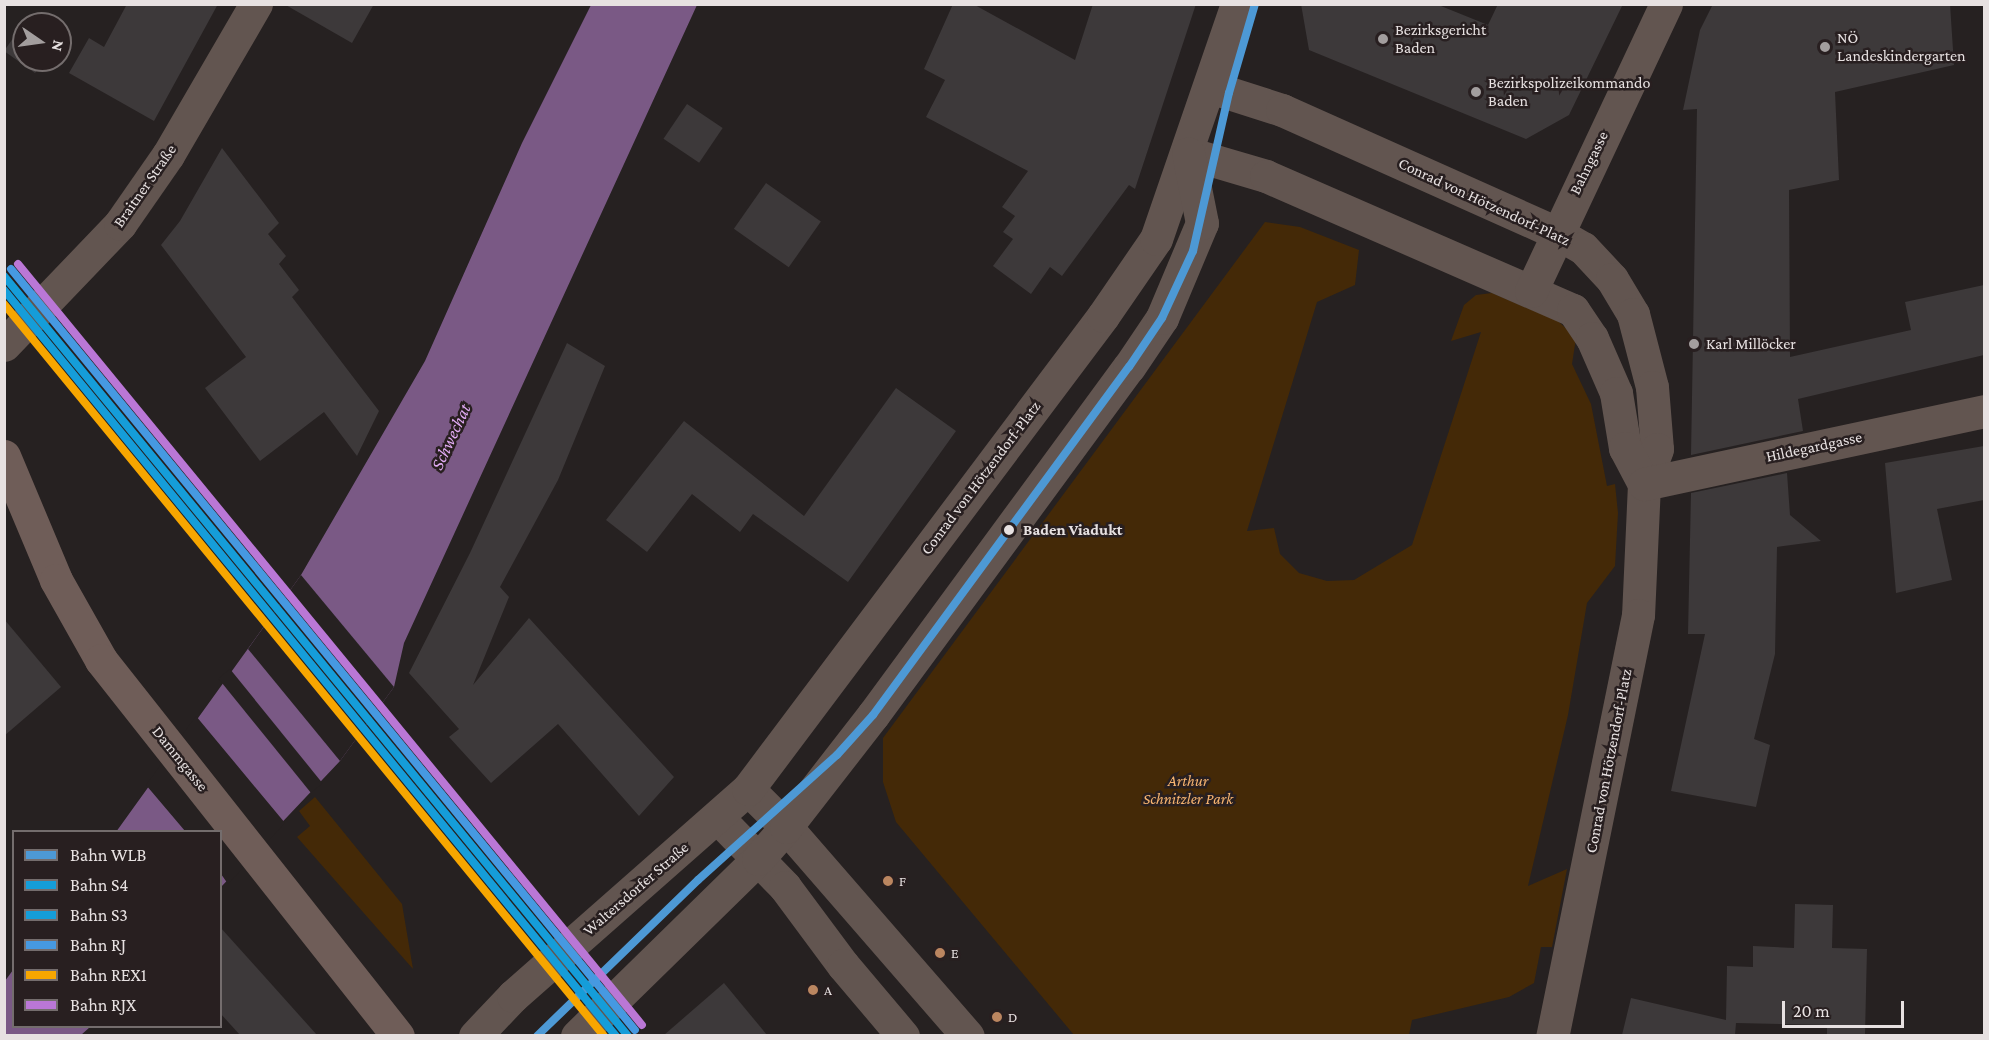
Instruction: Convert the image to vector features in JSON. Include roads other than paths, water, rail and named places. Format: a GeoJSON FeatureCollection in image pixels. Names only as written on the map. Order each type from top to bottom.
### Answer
{"type":"FeatureCollection","features":[{"type":"Feature","properties":{"kind":"main road","name":"Dammgasse"},"geometry":{"type":"LineString","coordinates":[[4,456],[61,590],[101,660],[270,869],[398,1035]]}},
{"type":"Feature","properties":{"kind":"street","name":"Braitner Straße"},"geometry":{"type":"LineString","coordinates":[[4,345],[120,224],[168,155],[256,4]]}},
{"type":"Feature","properties":{"kind":"street"},"geometry":{"type":"LineString","coordinates":[[1210,87],[1237,4]]}},
{"type":"Feature","properties":{"kind":"street","name":"Bahngasse"},"geometry":{"type":"LineString","coordinates":[[1531,291],[1555,232],[1666,4]]}},
{"type":"Feature","properties":{"kind":"street","name":"Conrad von Hötzendorf-Platz"},"geometry":{"type":"LineString","coordinates":[[718,818],[748,789],[1103,316],[1156,239],[1210,87],[1282,110],[1555,232],[1583,248],[1612,279],[1633,314],[1652,387],[1657,449],[1644,484],[1638,615],[1552,1035]]}},
{"type":"Feature","properties":{"kind":"street"},"geometry":{"type":"LineString","coordinates":[[1188,153],[1266,176],[1573,310],[1592,338],[1616,393],[1625,448],[1644,484]]}},
{"type":"Feature","properties":{"kind":"street","name":"Conrad von Hötzendorf-Platz"},"geometry":{"type":"LineString","coordinates":[[786,827],[873,716],[1162,318],[1202,223],[1188,153]]}},
{"type":"Feature","properties":{"kind":"street","name":"Hildegardgasse"},"geometry":{"type":"LineString","coordinates":[[1644,484],[1984,411]]}},
{"type":"Feature","properties":{"kind":"street"},"geometry":{"type":"LineString","coordinates":[[748,789],[786,827],[968,1035]]}},
{"type":"Feature","properties":{"kind":"street"},"geometry":{"type":"LineString","coordinates":[[718,818],[785,886],[843,965],[903,1035]]}},
{"type":"Feature","properties":{"kind":"street","name":"Waltersdorfer Straße"},"geometry":{"type":"LineString","coordinates":[[475,1035],[513,996],[718,818]]}},
{"type":"Feature","properties":{"kind":"street"},"geometry":{"type":"LineString","coordinates":[[577,1035],[758,859],[786,827]]}},
{"type":"Feature","properties":{"kind":"water","name":"Schwechat"},"geometry":{"type":"Polygon","coordinates":[[[591,5],[697,5],[404,643],[394,687],[340,761],[222,886],[222,830],[117,830],[301,575],[425,361],[522,143],[591,5]]]}},
{"type":"Feature","properties":{"kind":"water"},"geometry":{"type":"Polygon","coordinates":[[[12,971],[12,1028],[89,1028],[81,1035],[5,1035],[5,981],[12,971]]]}},
{"type":"Feature","properties":{"kind":"rail line","name":"WLB"},"geometry":{"type":"LineString","coordinates":[[537,1036],[698,880],[837,755],[873,715],[1129,367],[1162,318],[1193,251],[1229,93],[1255,4]]}},
{"type":"Feature","properties":{"kind":"rail line","name":"RJX"},"geometry":{"type":"LineString","coordinates":[[18,264],[642,1025]]}},
{"type":"Feature","properties":{"kind":"rail line","name":"RJ"},"geometry":{"type":"LineString","coordinates":[[11,269],[635,1030]]}},
{"type":"Feature","properties":{"kind":"rail line","name":"S4"},"geometry":{"type":"LineString","coordinates":[[4,276],[628,1036]]}},
{"type":"Feature","properties":{"kind":"rail line","name":"S3"},"geometry":{"type":"LineString","coordinates":[[4,290],[616,1036]]}},
{"type":"Feature","properties":{"kind":"rail line","name":"REX1"},"geometry":{"type":"LineString","coordinates":[[4,304],[604,1036]]}},
{"type":"Feature","properties":{"kind":"place","name":"Bezirksgericht Baden"},"geometry":{"type":"Point","coordinates":[1383,39]}},
{"type":"Feature","properties":{"kind":"place","name":"NÖ Landeskindergarten"},"geometry":{"type":"Point","coordinates":[1825,47]}},
{"type":"Feature","properties":{"kind":"place","name":"Bezirkspolizeikommando Baden"},"geometry":{"type":"Point","coordinates":[1476,92]}},
{"type":"Feature","properties":{"kind":"place","name":"Karl Millöcker"},"geometry":{"type":"Point","coordinates":[1694,344]}},
{"type":"Feature","properties":{"kind":"place","name":"Baden Viadukt"},"geometry":{"type":"Point","coordinates":[1009,530]}},
{"type":"Feature","properties":{"kind":"place","name":"F"},"geometry":{"type":"Point","coordinates":[888,881]}},
{"type":"Feature","properties":{"kind":"place","name":"E"},"geometry":{"type":"Point","coordinates":[940,953]}},
{"type":"Feature","properties":{"kind":"place","name":"A"},"geometry":{"type":"Point","coordinates":[813,990]}},
{"type":"Feature","properties":{"kind":"place","name":"D"},"geometry":{"type":"Point","coordinates":[997,1017]}},
{"type":"Feature","properties":{"kind":"park label","name":"Arthur Schnitzler Park"},"geometry":{"type":"Point","coordinates":[1188,790]}}]}
